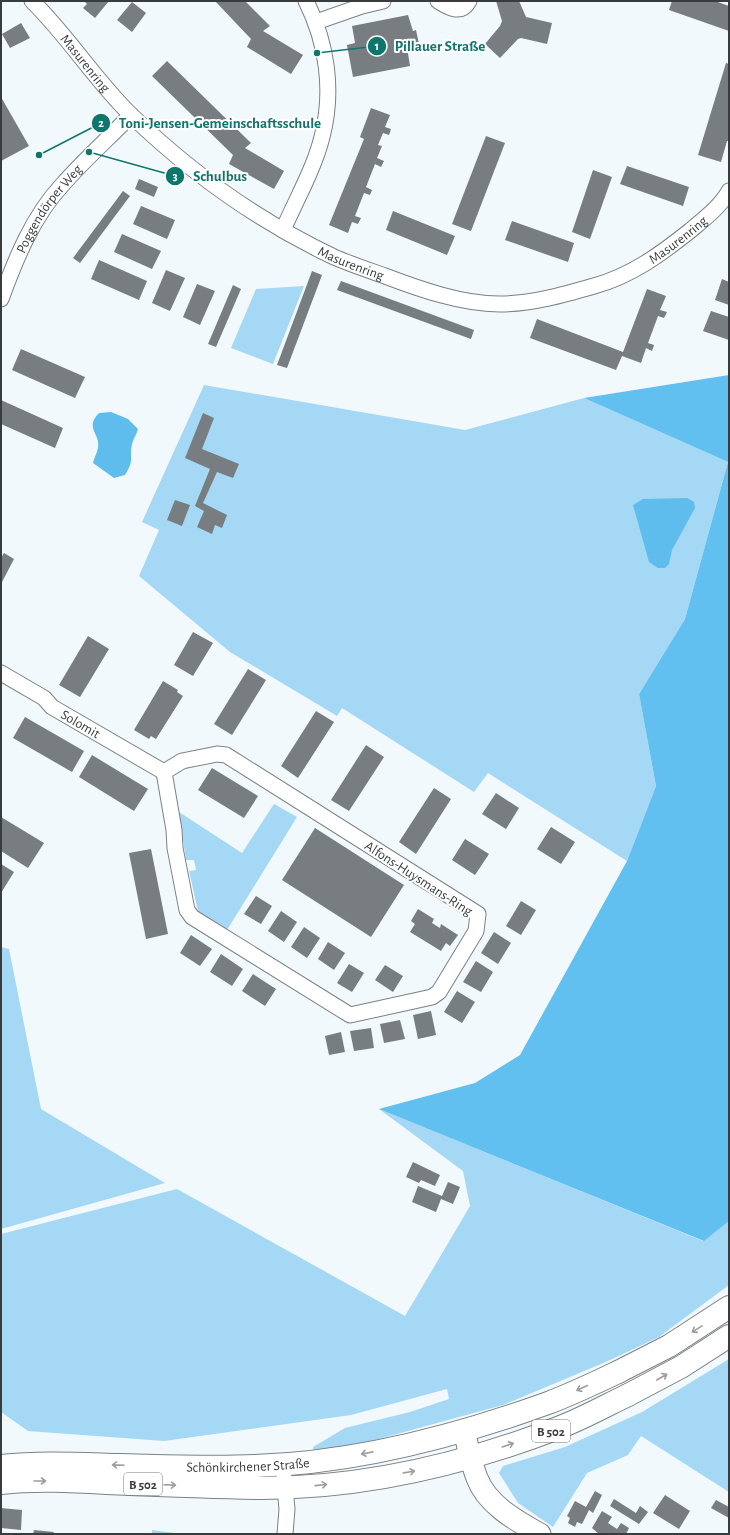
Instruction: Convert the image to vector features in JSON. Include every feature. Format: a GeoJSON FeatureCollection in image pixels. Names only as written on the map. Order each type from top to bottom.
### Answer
{"type":"FeatureCollection","features":[{"type":"Feature","properties":{"kind":"main road","name":"B 502"},"geometry":{"type":"LineString","coordinates":[[464,1431],[549,1402],[618,1372],[669,1346],[729,1307]]}},
{"type":"Feature","properties":{"kind":"main road","name":"B 502"},"geometry":{"type":"LineString","coordinates":[[471,1458],[559,1428],[628,1396],[681,1366],[729,1336]]}},
{"type":"Feature","properties":{"kind":"main road"},"geometry":{"type":"LineString","coordinates":[[464,1431],[471,1458],[481,1486],[502,1511],[540,1534]]}},
{"type":"Feature","properties":{"kind":"main road","name":"Schönkirchener Straße"},"geometry":{"type":"LineString","coordinates":[[1,1466],[63,1463],[199,1468],[283,1465],[356,1456],[406,1446],[464,1431]]}},
{"type":"Feature","properties":{"kind":"main road","name":"Schönkirchener Straße"},"geometry":{"type":"LineString","coordinates":[[1,1484],[17,1481],[67,1481],[206,1487],[312,1486],[357,1481],[471,1458]]}},
{"type":"Feature","properties":{"kind":"street","name":"Masurenring"},"geometry":{"type":"LineString","coordinates":[[32,1],[50,19],[99,80],[131,115],[193,170],[223,193],[257,216],[336,258],[415,288],[454,298],[498,304],[548,298],[605,283],[633,271],[660,255],[704,219],[729,191]]}},
{"type":"Feature","properties":{"kind":"street"},"geometry":{"type":"LineString","coordinates":[[283,230],[312,165],[322,138],[327,111],[328,83],[324,49],[316,22],[306,1]]}},
{"type":"Feature","properties":{"kind":"street"},"geometry":{"type":"LineString","coordinates":[[316,22],[362,6],[383,1]]}},
{"type":"Feature","properties":{"kind":"street"},"geometry":{"type":"LineString","coordinates":[[438,1],[446,6],[459,10],[465,7],[469,1]]}},
{"type":"Feature","properties":{"kind":"street","name":"Poggendörper Weg"},"geometry":{"type":"LineString","coordinates":[[1,299],[18,256],[44,209],[62,184],[131,115]]}},
{"type":"Feature","properties":{"kind":"street","name":"Solomit"},"geometry":{"type":"LineString","coordinates":[[1,673],[44,698],[52,708],[164,772]]}},
{"type":"Feature","properties":{"kind":"street","name":"Alfons-Huysmans-Ring"},"geometry":{"type":"LineString","coordinates":[[217,754],[226,755],[478,914],[476,931],[439,992],[432,997],[350,1015],[192,917],[187,910],[176,856],[174,830],[164,772],[182,761],[217,754]]}},
{"type":"Feature","properties":{"kind":"street"},"geometry":{"type":"LineString","coordinates":[[283,1465],[287,1509],[285,1534]]}},
{"type":"Feature","properties":{"kind":"shaded area"},"geometry":{"type":"Polygon","coordinates":[[[304,286],[273,364],[231,348],[256,289],[304,286]]]}},
{"type":"Feature","properties":{"kind":"shaded area"},"geometry":{"type":"Polygon","coordinates":[[[729,375],[729,1221],[704,1241],[379,1109],[475,1083],[520,1055],[627,861],[656,786],[639,694],[685,619],[728,462],[584,398],[729,375]]]}},
{"type":"Feature","properties":{"kind":"shaded area"},"geometry":{"type":"Polygon","coordinates":[[[204,385],[465,430],[584,398],[728,462],[685,619],[639,694],[656,786],[627,861],[488,773],[474,792],[342,708],[337,716],[230,652],[139,576],[159,530],[142,522],[204,385]]]}},
{"type":"Feature","properties":{"kind":"shaded area"},"geometry":{"type":"Polygon","coordinates":[[[111,412],[128,419],[138,429],[132,444],[131,462],[128,470],[125,475],[114,478],[93,463],[98,450],[98,443],[93,423],[99,413],[111,412]]]}},
{"type":"Feature","properties":{"kind":"shaded area"},"geometry":{"type":"Polygon","coordinates":[[[687,498],[694,502],[695,508],[672,550],[669,564],[665,568],[658,568],[649,562],[633,505],[643,499],[687,498]]]}},
{"type":"Feature","properties":{"kind":"shaded area"},"geometry":{"type":"Polygon","coordinates":[[[274,804],[297,817],[227,930],[198,911],[189,871],[196,870],[194,860],[186,860],[179,812],[242,853],[274,804]]]}},
{"type":"Feature","properties":{"kind":"shaded area"},"geometry":{"type":"Polygon","coordinates":[[[1,947],[9,949],[41,1109],[165,1183],[1,1229],[1,947]]]}},
{"type":"Feature","properties":{"kind":"shaded area"},"geometry":{"type":"Polygon","coordinates":[[[379,1109],[703,1241],[729,1221],[729,1285],[659,1337],[608,1361],[503,1405],[353,1446],[314,1452],[313,1447],[345,1428],[410,1412],[449,1399],[447,1389],[351,1415],[164,1441],[28,1431],[1,1412],[1,1234],[177,1189],[405,1316],[470,1206],[463,1171],[379,1109]]]}},
{"type":"Feature","properties":{"kind":"shaded area"},"geometry":{"type":"Polygon","coordinates":[[[729,1359],[729,1492],[641,1436],[628,1455],[587,1473],[553,1527],[518,1503],[499,1473],[503,1466],[565,1447],[642,1412],[729,1359]]]}},
{"type":"Feature","properties":{"kind":"shaded area"},"geometry":{"type":"Polygon","coordinates":[[[152,1530],[182,1534],[152,1534],[152,1530]]]}},
{"type":"Feature","properties":{"kind":"building"},"geometry":{"type":"Polygon","coordinates":[[[84,1],[109,1],[95,18],[83,8],[87,4],[84,1]]]}},
{"type":"Feature","properties":{"kind":"building"},"geometry":{"type":"Polygon","coordinates":[[[215,1],[245,1],[270,26],[263,31],[303,55],[291,74],[247,47],[251,39],[215,1]]]}},
{"type":"Feature","properties":{"kind":"building"},"geometry":{"type":"Polygon","coordinates":[[[496,1],[519,1],[526,17],[552,23],[547,44],[521,38],[518,39],[500,58],[485,44],[500,26],[502,21],[496,1]]]}},
{"type":"Feature","properties":{"kind":"building"},"geometry":{"type":"Polygon","coordinates":[[[672,1],[715,1],[729,6],[729,31],[669,10],[672,1]]]}},
{"type":"Feature","properties":{"kind":"building"},"geometry":{"type":"Polygon","coordinates":[[[132,2],[146,13],[132,32],[117,20],[132,2]]]}},
{"type":"Feature","properties":{"kind":"building"},"geometry":{"type":"Polygon","coordinates":[[[408,15],[413,31],[416,30],[419,44],[407,47],[410,66],[353,77],[347,45],[355,43],[352,26],[408,15]]]}},
{"type":"Feature","properties":{"kind":"building"},"geometry":{"type":"Polygon","coordinates":[[[21,23],[30,38],[10,48],[2,34],[21,23]]]}},
{"type":"Feature","properties":{"kind":"building"},"geometry":{"type":"Polygon","coordinates":[[[167,61],[251,143],[245,148],[284,171],[274,189],[229,164],[233,155],[152,76],[167,61]]]}},
{"type":"Feature","properties":{"kind":"building"},"geometry":{"type":"Polygon","coordinates":[[[726,63],[729,64],[729,141],[727,141],[721,162],[698,155],[726,63]]]}},
{"type":"Feature","properties":{"kind":"building"},"geometry":{"type":"Polygon","coordinates":[[[1,97],[29,146],[1,161],[1,97]]]}},
{"type":"Feature","properties":{"kind":"building"},"geometry":{"type":"Polygon","coordinates":[[[371,108],[390,115],[385,127],[391,129],[389,135],[383,133],[378,145],[382,146],[377,158],[384,161],[381,167],[375,164],[366,187],[372,190],[370,195],[364,193],[355,216],[361,218],[358,224],[352,222],[348,233],[329,225],[364,139],[360,137],[371,108]]]}},
{"type":"Feature","properties":{"kind":"building"},"geometry":{"type":"Polygon","coordinates":[[[486,136],[505,143],[471,231],[452,224],[486,136]]]}},
{"type":"Feature","properties":{"kind":"building"},"geometry":{"type":"Polygon","coordinates":[[[627,166],[689,187],[683,206],[620,184],[627,166]]]}},
{"type":"Feature","properties":{"kind":"building"},"geometry":{"type":"Polygon","coordinates":[[[593,170],[612,177],[590,239],[572,232],[593,170]]]}},
{"type":"Feature","properties":{"kind":"building"},"geometry":{"type":"Polygon","coordinates":[[[139,179],[158,187],[154,197],[135,189],[139,179]]]}},
{"type":"Feature","properties":{"kind":"building"},"geometry":{"type":"Polygon","coordinates":[[[123,191],[130,196],[80,263],[73,258],[123,191]]]}},
{"type":"Feature","properties":{"kind":"building"},"geometry":{"type":"Polygon","coordinates":[[[141,206],[175,220],[167,239],[133,224],[141,206]]]}},
{"type":"Feature","properties":{"kind":"building"},"geometry":{"type":"Polygon","coordinates":[[[393,211],[455,236],[447,255],[386,230],[393,211]]]}},
{"type":"Feature","properties":{"kind":"building"},"geometry":{"type":"Polygon","coordinates":[[[512,221],[574,243],[568,262],[505,240],[512,221]]]}},
{"type":"Feature","properties":{"kind":"building"},"geometry":{"type":"Polygon","coordinates":[[[122,234],[161,251],[152,269],[114,252],[122,234]]]}},
{"type":"Feature","properties":{"kind":"building"},"geometry":{"type":"Polygon","coordinates":[[[99,260],[147,281],[139,300],[91,279],[99,260]]]}},
{"type":"Feature","properties":{"kind":"building"},"geometry":{"type":"Polygon","coordinates":[[[166,270],[185,278],[170,311],[152,303],[166,270]]]}},
{"type":"Feature","properties":{"kind":"building"},"geometry":{"type":"Polygon","coordinates":[[[312,271],[322,275],[287,368],[277,365],[312,271]]]}},
{"type":"Feature","properties":{"kind":"building"},"geometry":{"type":"Polygon","coordinates":[[[722,279],[729,282],[729,305],[715,300],[722,279]]]}},
{"type":"Feature","properties":{"kind":"building"},"geometry":{"type":"Polygon","coordinates":[[[341,281],[474,330],[471,339],[337,290],[341,281]]]}},
{"type":"Feature","properties":{"kind":"building"},"geometry":{"type":"Polygon","coordinates":[[[197,284],[215,291],[200,325],[183,317],[197,284]]]}},
{"type":"Feature","properties":{"kind":"building"},"geometry":{"type":"Polygon","coordinates":[[[233,285],[241,289],[216,347],[208,344],[233,285]]]}},
{"type":"Feature","properties":{"kind":"building"},"geometry":{"type":"Polygon","coordinates":[[[647,289],[666,296],[660,310],[667,312],[664,318],[658,316],[648,343],[654,345],[652,351],[646,348],[641,363],[622,356],[616,370],[530,338],[537,319],[623,352],[647,289]]]}},
{"type":"Feature","properties":{"kind":"building"},"geometry":{"type":"Polygon","coordinates":[[[711,311],[729,317],[729,340],[703,331],[711,311]]]}},
{"type":"Feature","properties":{"kind":"building"},"geometry":{"type":"Polygon","coordinates":[[[21,349],[85,377],[75,398],[12,370],[21,349]]]}},
{"type":"Feature","properties":{"kind":"building"},"geometry":{"type":"Polygon","coordinates":[[[1,400],[63,428],[55,448],[1,424],[1,400]]]}},
{"type":"Feature","properties":{"kind":"building"},"geometry":{"type":"Polygon","coordinates":[[[203,413],[214,418],[202,449],[239,464],[233,478],[217,472],[203,503],[227,515],[222,528],[215,525],[212,534],[197,527],[204,511],[195,506],[210,469],[185,458],[203,413]]]}},
{"type":"Feature","properties":{"kind":"building"},"geometry":{"type":"Polygon","coordinates":[[[175,500],[190,505],[182,526],[167,520],[175,500]]]}},
{"type":"Feature","properties":{"kind":"building"},"geometry":{"type":"Polygon","coordinates":[[[4,553],[14,559],[1,584],[1,558],[4,553]]]}},
{"type":"Feature","properties":{"kind":"building"},"geometry":{"type":"Polygon","coordinates":[[[193,632],[213,643],[193,676],[174,665],[193,632]]]}},
{"type":"Feature","properties":{"kind":"building"},"geometry":{"type":"Polygon","coordinates":[[[88,636],[109,649],[80,697],[59,685],[88,636]]]}},
{"type":"Feature","properties":{"kind":"building"},"geometry":{"type":"Polygon","coordinates":[[[248,669],[266,680],[232,735],[214,724],[248,669]]]}},
{"type":"Feature","properties":{"kind":"building"},"geometry":{"type":"Polygon","coordinates":[[[163,681],[178,690],[177,692],[183,696],[156,739],[151,736],[149,739],[134,730],[163,681]]]}},
{"type":"Feature","properties":{"kind":"building"},"geometry":{"type":"Polygon","coordinates":[[[316,711],[334,722],[298,778],[281,766],[316,711]]]}},
{"type":"Feature","properties":{"kind":"building"},"geometry":{"type":"Polygon","coordinates":[[[25,717],[84,751],[72,772],[13,738],[25,717]]]}},
{"type":"Feature","properties":{"kind":"building"},"geometry":{"type":"Polygon","coordinates":[[[366,745],[384,757],[349,811],[331,800],[366,745]]]}},
{"type":"Feature","properties":{"kind":"building"},"geometry":{"type":"Polygon","coordinates":[[[92,755],[148,789],[134,811],[79,777],[92,755]]]}},
{"type":"Feature","properties":{"kind":"building"},"geometry":{"type":"Polygon","coordinates":[[[212,768],[258,796],[244,818],[198,790],[212,768]]]}},
{"type":"Feature","properties":{"kind":"building"},"geometry":{"type":"Polygon","coordinates":[[[434,788],[451,799],[416,854],[399,842],[434,788]]]}},
{"type":"Feature","properties":{"kind":"building"},"geometry":{"type":"Polygon","coordinates":[[[496,793],[519,808],[506,829],[482,814],[496,793]]]}},
{"type":"Feature","properties":{"kind":"building"},"geometry":{"type":"Polygon","coordinates":[[[1,817],[44,843],[28,868],[1,851],[1,817]]]}},
{"type":"Feature","properties":{"kind":"building"},"geometry":{"type":"Polygon","coordinates":[[[551,827],[575,842],[561,864],[537,849],[551,827]]]}},
{"type":"Feature","properties":{"kind":"building"},"geometry":{"type":"Polygon","coordinates":[[[315,828],[404,885],[371,937],[282,880],[315,828]]]}},
{"type":"Feature","properties":{"kind":"building"},"geometry":{"type":"Polygon","coordinates":[[[465,839],[489,854],[475,875],[452,860],[465,839]]]}},
{"type":"Feature","properties":{"kind":"building"},"geometry":{"type":"Polygon","coordinates":[[[151,849],[168,934],[146,939],[129,853],[151,849]]]}},
{"type":"Feature","properties":{"kind":"building"},"geometry":{"type":"Polygon","coordinates":[[[1,864],[14,872],[1,893],[1,864]]]}},
{"type":"Feature","properties":{"kind":"building"},"geometry":{"type":"Polygon","coordinates":[[[256,896],[272,906],[261,924],[244,914],[256,896]]]}},
{"type":"Feature","properties":{"kind":"building"},"geometry":{"type":"Polygon","coordinates":[[[521,901],[536,910],[521,935],[506,926],[521,901]]]}},
{"type":"Feature","properties":{"kind":"building"},"geometry":{"type":"Polygon","coordinates":[[[418,909],[434,919],[432,923],[440,928],[441,924],[458,935],[450,946],[446,943],[441,951],[410,932],[415,924],[411,921],[418,909]]]}},
{"type":"Feature","properties":{"kind":"building"},"geometry":{"type":"Polygon","coordinates":[[[281,911],[297,922],[284,942],[268,931],[281,911]]]}},
{"type":"Feature","properties":{"kind":"building"},"geometry":{"type":"Polygon","coordinates":[[[304,927],[320,938],[307,958],[291,947],[304,927]]]}},
{"type":"Feature","properties":{"kind":"building"},"geometry":{"type":"Polygon","coordinates":[[[494,932],[511,943],[498,964],[481,953],[494,932]]]}},
{"type":"Feature","properties":{"kind":"building"},"geometry":{"type":"Polygon","coordinates":[[[191,935],[212,949],[200,966],[180,953],[191,935]]]}},
{"type":"Feature","properties":{"kind":"building"},"geometry":{"type":"Polygon","coordinates":[[[328,942],[345,953],[334,970],[318,959],[328,942]]]}},
{"type":"Feature","properties":{"kind":"building"},"geometry":{"type":"Polygon","coordinates":[[[221,954],[243,969],[232,986],[210,972],[221,954]]]}},
{"type":"Feature","properties":{"kind":"building"},"geometry":{"type":"Polygon","coordinates":[[[476,961],[493,972],[481,992],[463,982],[476,961]]]}},
{"type":"Feature","properties":{"kind":"building"},"geometry":{"type":"Polygon","coordinates":[[[349,964],[364,973],[352,992],[337,983],[349,964]]]}},
{"type":"Feature","properties":{"kind":"building"},"geometry":{"type":"Polygon","coordinates":[[[385,965],[403,976],[393,992],[375,980],[385,965]]]}},
{"type":"Feature","properties":{"kind":"building"},"geometry":{"type":"Polygon","coordinates":[[[253,974],[276,989],[265,1006],[242,991],[253,974]]]}},
{"type":"Feature","properties":{"kind":"building"},"geometry":{"type":"Polygon","coordinates":[[[457,991],[475,1002],[462,1023],[444,1012],[457,991]]]}},
{"type":"Feature","properties":{"kind":"building"},"geometry":{"type":"Polygon","coordinates":[[[431,1011],[436,1035],[418,1039],[413,1015],[431,1011]]]}},
{"type":"Feature","properties":{"kind":"building"},"geometry":{"type":"Polygon","coordinates":[[[400,1020],[405,1039],[384,1043],[380,1024],[400,1020]]]}},
{"type":"Feature","properties":{"kind":"building"},"geometry":{"type":"Polygon","coordinates":[[[371,1028],[374,1048],[354,1051],[350,1031],[371,1028]]]}},
{"type":"Feature","properties":{"kind":"building"},"geometry":{"type":"Polygon","coordinates":[[[341,1032],[345,1052],[329,1055],[325,1036],[341,1032]]]}},
{"type":"Feature","properties":{"kind":"building"},"geometry":{"type":"Polygon","coordinates":[[[413,1162],[440,1175],[435,1186],[421,1180],[419,1183],[406,1177],[413,1162]]]}},
{"type":"Feature","properties":{"kind":"building"},"geometry":{"type":"Polygon","coordinates":[[[448,1182],[460,1187],[453,1204],[441,1199],[436,1212],[412,1202],[418,1186],[442,1196],[448,1182]]]}},
{"type":"Feature","properties":{"kind":"building"},"geometry":{"type":"Polygon","coordinates":[[[595,1491],[602,1495],[593,1513],[589,1510],[582,1524],[577,1522],[575,1527],[568,1523],[570,1518],[567,1516],[575,1501],[586,1507],[595,1491]]]}},
{"type":"Feature","properties":{"kind":"building"},"geometry":{"type":"Polygon","coordinates":[[[665,1495],[690,1511],[679,1529],[653,1513],[665,1495]]]}},
{"type":"Feature","properties":{"kind":"building"},"geometry":{"type":"Polygon","coordinates":[[[614,1499],[636,1513],[640,1506],[648,1512],[639,1524],[610,1506],[614,1499]]]}},
{"type":"Feature","properties":{"kind":"building"},"geometry":{"type":"Polygon","coordinates":[[[716,1500],[729,1507],[729,1518],[711,1508],[716,1500]]]}},
{"type":"Feature","properties":{"kind":"building"},"geometry":{"type":"Polygon","coordinates":[[[1,1508],[22,1510],[21,1530],[1,1528],[1,1508]]]}},
{"type":"Feature","properties":{"kind":"building"},"geometry":{"type":"Polygon","coordinates":[[[602,1511],[612,1517],[608,1523],[617,1529],[621,1523],[629,1528],[626,1534],[599,1534],[592,1528],[602,1511]]]}},
{"type":"Feature","properties":{"kind":"building"},"geometry":{"type":"Polygon","coordinates":[[[34,1530],[54,1532],[53,1534],[33,1534],[34,1530]]]}},
{"type":"Feature","properties":{"kind":"place","name":"Pillauer Straße"},"geometry":{"type":"Point","coordinates":[317,53]}},
{"type":"Feature","properties":{"kind":"place","name":"Schulbus"},"geometry":{"type":"Point","coordinates":[89,152]}},
{"type":"Feature","properties":{"kind":"place","name":"Toni-Jensen-Gemeinschaftsschule"},"geometry":{"type":"Point","coordinates":[39,155]}}]}
